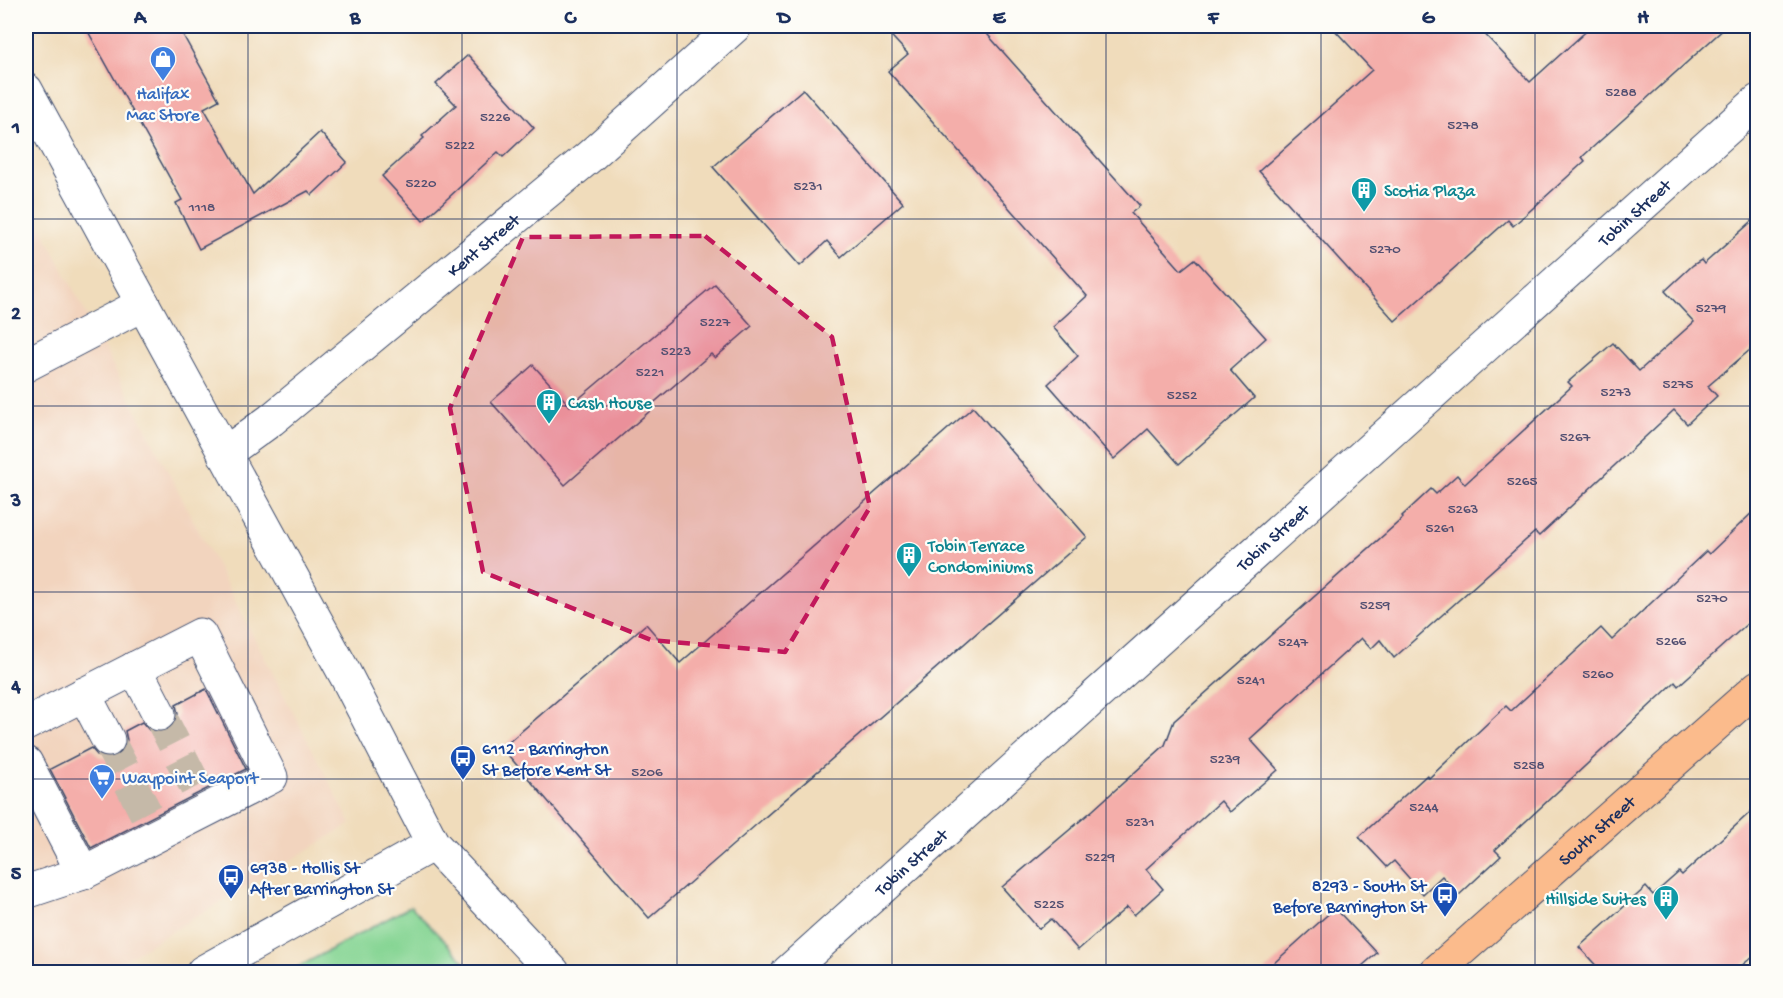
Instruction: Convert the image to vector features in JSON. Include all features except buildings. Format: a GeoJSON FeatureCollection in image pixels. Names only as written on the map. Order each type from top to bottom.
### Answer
{"type":"FeatureCollection","features":[{"type":"Feature","properties":{"kind":"main road","name":"South Street"},"geometry":{"type":"LineString","coordinates":[[1436,972],[1758,687]]}},
{"type":"Feature","properties":{"kind":"street","name":"Kent Street"},"geometry":{"type":"LineString","coordinates":[[224,454],[271,420],[590,157],[735,26]]}},
{"type":"Feature","properties":{"kind":"street"},"geometry":{"type":"LineString","coordinates":[[26,90],[345,675],[433,844],[553,972]]}},
{"type":"Feature","properties":{"kind":"street","name":"Tobin Street"},"geometry":{"type":"LineString","coordinates":[[788,972],[1758,101]]}},
{"type":"Feature","properties":{"kind":"street"},"geometry":{"type":"LineString","coordinates":[[26,365],[143,304]]}},
{"type":"Feature","properties":{"kind":"street"},"geometry":{"type":"LineString","coordinates":[[26,724],[200,635],[271,777],[203,801],[153,827],[83,873],[26,892]]}},
{"type":"Feature","properties":{"kind":"street"},"geometry":{"type":"LineString","coordinates":[[135,668],[159,714]]}},
{"type":"Feature","properties":{"kind":"street"},"geometry":{"type":"LineString","coordinates":[[84,694],[108,740]]}},
{"type":"Feature","properties":{"kind":"street"},"geometry":{"type":"LineString","coordinates":[[26,763],[83,873]]}},
{"type":"Feature","properties":{"kind":"street"},"geometry":{"type":"LineString","coordinates":[[203,972],[433,844]]}},
{"type":"Feature","properties":{"kind":"highlighted area"},"geometry":{"type":"Polygon","coordinates":[[[705,236],[832,337],[870,507],[785,652],[651,640],[483,572],[450,408],[523,237],[705,236]]]}},
{"type":"Feature","properties":{"kind":"shaded area"},"geometry":{"type":"Polygon","coordinates":[[[26,198],[351,824],[104,972],[26,972],[26,198]]]}},
{"type":"Feature","properties":{"kind":"green space"},"geometry":{"type":"Polygon","coordinates":[[[411,906],[474,972],[289,972],[411,906]]]}},
{"type":"Feature","properties":{"kind":"tunnel"},"geometry":{"type":"LineString","coordinates":[[159,714],[199,793]]}},
{"type":"Feature","properties":{"kind":"tunnel"},"geometry":{"type":"LineString","coordinates":[[108,740],[149,819]]}},
{"type":"Feature","properties":{"kind":"place","name":"Halifax Mac Store"},"geometry":{"type":"Point","coordinates":[163,82]}},
{"type":"Feature","properties":{"kind":"place","name":"Scotia Plaza"},"geometry":{"type":"Point","coordinates":[1364,213]}},
{"type":"Feature","properties":{"kind":"place","name":"Cash House"},"geometry":{"type":"Point","coordinates":[549,425]}},
{"type":"Feature","properties":{"kind":"place","name":"Tobin Terrace Condominiums"},"geometry":{"type":"Point","coordinates":[909,578]}},
{"type":"Feature","properties":{"kind":"place","name":"6112 - Barrington St Before Kent St"},"geometry":{"type":"Point","coordinates":[463,781]}},
{"type":"Feature","properties":{"kind":"place","name":"Waypoint Seaport"},"geometry":{"type":"Point","coordinates":[102,800]}},
{"type":"Feature","properties":{"kind":"place","name":"6938 - Hollis St After Barrington St"},"geometry":{"type":"Point","coordinates":[231,900]}},
{"type":"Feature","properties":{"kind":"place","name":"8293 - South St Before Barrington St"},"geometry":{"type":"Point","coordinates":[1445,918]}},
{"type":"Feature","properties":{"kind":"place","name":"Hillside Suites"},"geometry":{"type":"Point","coordinates":[1666,921]}}]}
